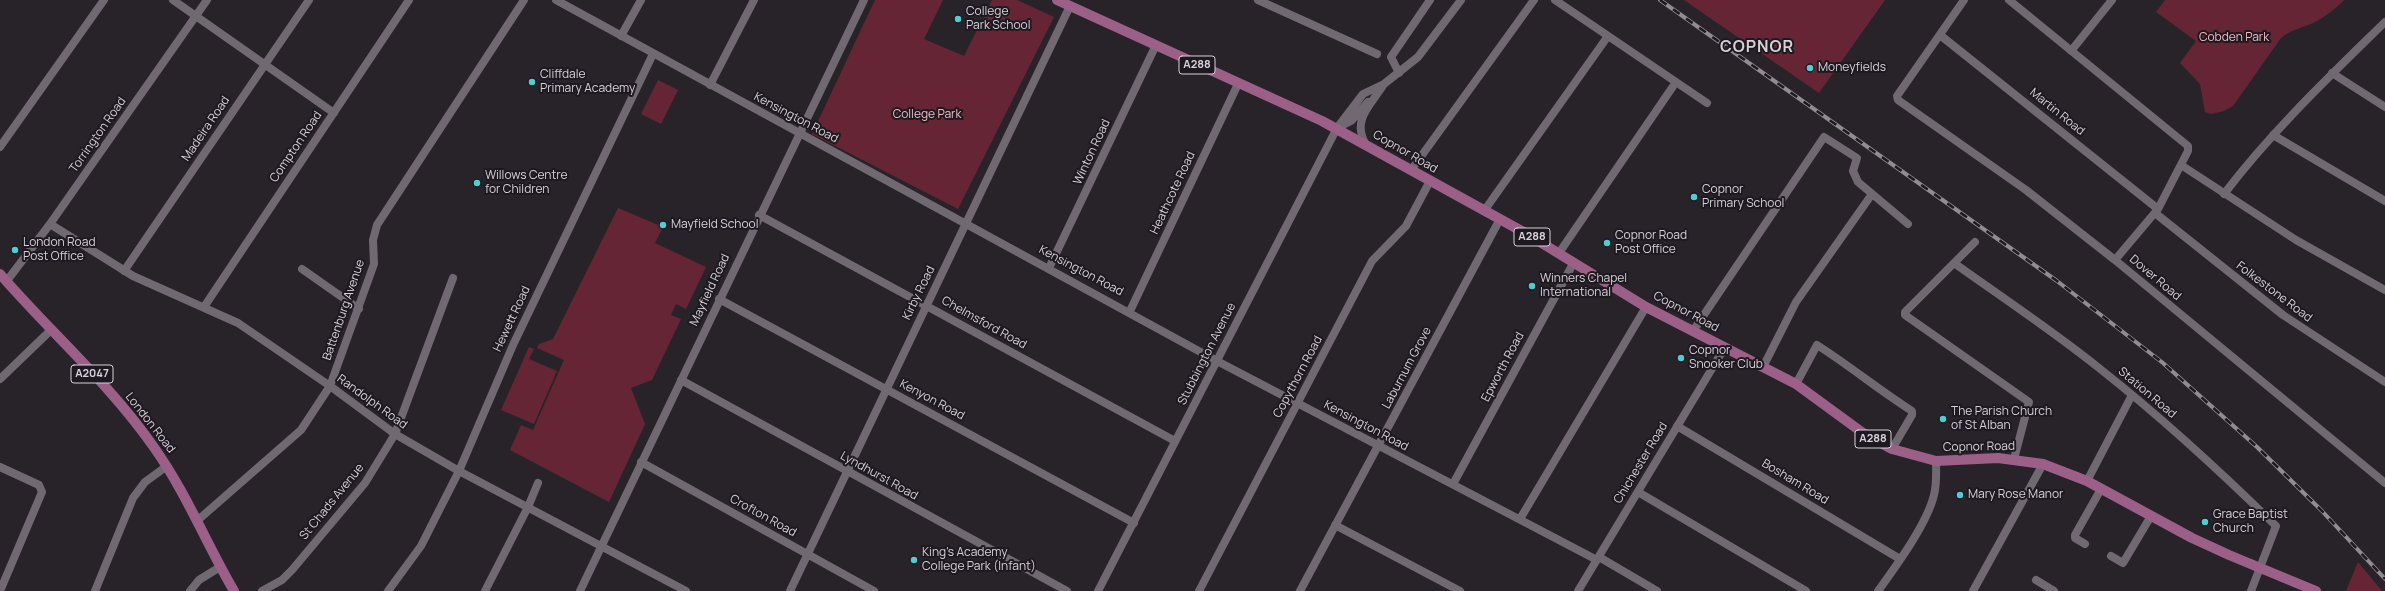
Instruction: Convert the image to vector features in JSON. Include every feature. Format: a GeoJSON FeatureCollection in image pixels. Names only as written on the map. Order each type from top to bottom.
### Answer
{"type":"FeatureCollection","features":[{"type":"Feature","properties":{"kind":"main road","name":"Copnor Road"},"geometry":{"type":"LineString","coordinates":[[1057,0],[1337,128],[1365,143],[1559,253],[1646,307],[1796,384],[1863,433],[1892,449],[1936,460],[2014,459],[2043,464],[2087,481],[2151,516],[2261,570],[2316,591]]}},
{"type":"Feature","properties":{"kind":"main road","name":"London Road"},"geometry":{"type":"LineString","coordinates":[[3,278],[52,329],[124,410],[167,466],[198,520],[220,567],[234,591]]}},
{"type":"Feature","properties":{"kind":"street"},"geometry":{"type":"LineString","coordinates":[[0,147],[104,0]]}},
{"type":"Feature","properties":{"kind":"street"},"geometry":{"type":"LineString","coordinates":[[173,0],[334,113]]}},
{"type":"Feature","properties":{"kind":"street","name":"Torrington Road"},"geometry":{"type":"LineString","coordinates":[[3,278],[50,224],[207,0]]}},
{"type":"Feature","properties":{"kind":"street","name":"Madeira Road"},"geometry":{"type":"LineString","coordinates":[[124,271],[309,0]]}},
{"type":"Feature","properties":{"kind":"street","name":"Compton Road"},"geometry":{"type":"LineString","coordinates":[[204,308],[409,0]]}},
{"type":"Feature","properties":{"kind":"street","name":"Battenburg Avenue"},"geometry":{"type":"LineString","coordinates":[[198,520],[301,430],[330,386],[374,264],[373,240],[377,225],[524,0]]}},
{"type":"Feature","properties":{"kind":"street","name":"Kensington Road"},"geometry":{"type":"LineString","coordinates":[[556,0],[710,85],[1130,311],[1217,361],[1657,591]]}},
{"type":"Feature","properties":{"kind":"street"},"geometry":{"type":"LineString","coordinates":[[621,36],[641,0]]}},
{"type":"Feature","properties":{"kind":"street"},"geometry":{"type":"LineString","coordinates":[[710,85],[754,0]]}},
{"type":"Feature","properties":{"kind":"street","name":"Mayfield Road"},"geometry":{"type":"LineString","coordinates":[[580,591],[759,215],[864,0]]}},
{"type":"Feature","properties":{"kind":"street"},"geometry":{"type":"LineString","coordinates":[[1258,0],[1377,54]]}},
{"type":"Feature","properties":{"kind":"street"},"geometry":{"type":"LineString","coordinates":[[1399,73],[1391,57],[1430,0]]}},
{"type":"Feature","properties":{"kind":"street"},"geometry":{"type":"LineString","coordinates":[[1365,143],[1360,133],[1359,123],[1384,84],[1418,57],[1461,0]]}},
{"type":"Feature","properties":{"kind":"street"},"geometry":{"type":"LineString","coordinates":[[1412,169],[1534,0]]}},
{"type":"Feature","properties":{"kind":"street"},"geometry":{"type":"LineString","coordinates":[[1555,0],[1707,103]]}},
{"type":"Feature","properties":{"kind":"street"},"geometry":{"type":"LineString","coordinates":[[1940,35],[1964,0]]}},
{"type":"Feature","properties":{"kind":"street"},"geometry":{"type":"LineString","coordinates":[[2009,0],[2185,144],[2188,151],[2157,211],[2115,260]]}},
{"type":"Feature","properties":{"kind":"street"},"geometry":{"type":"LineString","coordinates":[[2071,51],[2112,0]]}},
{"type":"Feature","properties":{"kind":"street","name":"Kirby Road"},"geometry":{"type":"LineString","coordinates":[[790,591],[1070,6]]}},
{"type":"Feature","properties":{"kind":"street"},"geometry":{"type":"LineString","coordinates":[[2224,194],[2273,135],[2332,73],[2385,22]]}},
{"type":"Feature","properties":{"kind":"street","name":"Dover Road"},"geometry":{"type":"LineString","coordinates":[[1940,35],[1898,96],[1900,102],[2026,190],[2115,260],[2385,483]]}},
{"type":"Feature","properties":{"kind":"street","name":"Martin Road"},"geometry":{"type":"LineString","coordinates":[[1940,35],[2157,211]]}},
{"type":"Feature","properties":{"kind":"street"},"geometry":{"type":"LineString","coordinates":[[1484,211],[1608,36]]}},
{"type":"Feature","properties":{"kind":"street","name":"Winton Road"},"geometry":{"type":"LineString","coordinates":[[1049,268],[1156,45]]}},
{"type":"Feature","properties":{"kind":"street","name":"Hewett Road"},"geometry":{"type":"LineString","coordinates":[[388,591],[422,546],[459,471],[513,345],[653,54]]}},
{"type":"Feature","properties":{"kind":"street"},"geometry":{"type":"LineString","coordinates":[[2332,73],[2385,107]]}},
{"type":"Feature","properties":{"kind":"street"},"geometry":{"type":"LineString","coordinates":[[1559,253],[1676,82]]}},
{"type":"Feature","properties":{"kind":"street","name":"Heathcote Road"},"geometry":{"type":"LineString","coordinates":[[1130,311],[1238,84]]}},
{"type":"Feature","properties":{"kind":"street","name":"Stubbington Avenue"},"geometry":{"type":"LineString","coordinates":[[1098,591],[1337,128],[1363,94],[1384,84]]}},
{"type":"Feature","properties":{"kind":"street"},"geometry":{"type":"LineString","coordinates":[[2273,135],[2385,201]]}},
{"type":"Feature","properties":{"kind":"street"},"geometry":{"type":"LineString","coordinates":[[1693,332],[1824,137],[1857,158],[1854,165],[1854,177],[1908,224]]}},
{"type":"Feature","properties":{"kind":"street"},"geometry":{"type":"LineString","coordinates":[[2181,165],[2312,250],[2385,290]]}},
{"type":"Feature","properties":{"kind":"street","name":"Copythorn Road"},"geometry":{"type":"LineString","coordinates":[[1199,591],[1372,261],[1406,226],[1430,181]]}},
{"type":"Feature","properties":{"kind":"street"},"geometry":{"type":"LineString","coordinates":[[1763,367],[1796,302],[1872,194]]}},
{"type":"Feature","properties":{"kind":"street","name":"Folkestone Road"},"geometry":{"type":"LineString","coordinates":[[2157,211],[2283,315],[2385,382]]}},
{"type":"Feature","properties":{"kind":"street","name":"Chelmsford Road"},"geometry":{"type":"LineString","coordinates":[[759,215],[1176,441]]}},
{"type":"Feature","properties":{"kind":"street","name":"Laburnum Grove"},"geometry":{"type":"LineString","coordinates":[[1300,591],[1500,219]]}},
{"type":"Feature","properties":{"kind":"street","name":"Randolph Road"},"geometry":{"type":"LineString","coordinates":[[50,224],[124,271],[238,323],[330,386],[395,434],[459,471],[684,590]]}},
{"type":"Feature","properties":{"kind":"street"},"geometry":{"type":"LineString","coordinates":[[1975,242],[1904,312],[1905,315],[2029,402],[2014,459]]}},
{"type":"Feature","properties":{"kind":"street","name":"Epworth Road"},"geometry":{"type":"LineString","coordinates":[[1453,484],[1574,262]]}},
{"type":"Feature","properties":{"kind":"street","name":"Station Road"},"geometry":{"type":"LineString","coordinates":[[1954,263],[2077,351],[2132,395],[2210,463],[2276,526],[2261,570]]}},
{"type":"Feature","properties":{"kind":"street"},"geometry":{"type":"LineString","coordinates":[[302,270],[358,309]]}},
{"type":"Feature","properties":{"kind":"street","name":"St Chads Avenue"},"geometry":{"type":"LineString","coordinates":[[262,591],[282,580],[292,570],[365,483],[395,434],[453,278]]}},
{"type":"Feature","properties":{"kind":"street","name":"Kenyon Road"},"geometry":{"type":"LineString","coordinates":[[719,299],[1134,523]]}},
{"type":"Feature","properties":{"kind":"street"},"geometry":{"type":"LineString","coordinates":[[1520,519],[1646,307]]}},
{"type":"Feature","properties":{"kind":"street"},"geometry":{"type":"LineString","coordinates":[[0,379],[52,329]]}},
{"type":"Feature","properties":{"kind":"street"},"geometry":{"type":"LineString","coordinates":[[1796,384],[1817,345],[1912,411],[1912,415],[1892,449]]}},
{"type":"Feature","properties":{"kind":"street","name":"Chichester Road"},"geometry":{"type":"LineString","coordinates":[[1578,591],[1724,347]]}},
{"type":"Feature","properties":{"kind":"street","name":"Lyndhurst Road"},"geometry":{"type":"LineString","coordinates":[[681,380],[1067,591]]}},
{"type":"Feature","properties":{"kind":"street"},"geometry":{"type":"LineString","coordinates":[[2087,481],[2132,395]]}},
{"type":"Feature","properties":{"kind":"street","name":"Bosham Road"},"geometry":{"type":"LineString","coordinates":[[1677,426],[1900,559]]}},
{"type":"Feature","properties":{"kind":"street"},"geometry":{"type":"LineString","coordinates":[[1878,591],[1900,559],[1927,513],[1934,496],[1936,460]]}},
{"type":"Feature","properties":{"kind":"street","name":"Crofton Road"},"geometry":{"type":"LineString","coordinates":[[641,462],[874,591]]}},
{"type":"Feature","properties":{"kind":"street"},"geometry":{"type":"LineString","coordinates":[[1973,591],[2043,464]]}},
{"type":"Feature","properties":{"kind":"street"},"geometry":{"type":"LineString","coordinates":[[95,591],[133,498],[140,487],[167,466]]}},
{"type":"Feature","properties":{"kind":"street"},"geometry":{"type":"LineString","coordinates":[[0,467],[39,485],[42,492],[0,591]]}},
{"type":"Feature","properties":{"kind":"street"},"geometry":{"type":"LineString","coordinates":[[485,591],[528,507],[538,483]]}},
{"type":"Feature","properties":{"kind":"street"},"geometry":{"type":"LineString","coordinates":[[2086,544],[2075,538],[2074,535],[2101,489]]}},
{"type":"Feature","properties":{"kind":"street"},"geometry":{"type":"LineString","coordinates":[[1638,492],[1806,591]]}},
{"type":"Feature","properties":{"kind":"street"},"geometry":{"type":"LineString","coordinates":[[2110,556],[2123,564],[2151,516]]}},
{"type":"Feature","properties":{"kind":"street"},"geometry":{"type":"LineString","coordinates":[[1335,526],[1460,591]]}},
{"type":"Feature","properties":{"kind":"street"},"geometry":{"type":"LineString","coordinates":[[190,591],[199,580],[220,567]]}},
{"type":"Feature","properties":{"kind":"street"},"geometry":{"type":"LineString","coordinates":[[2251,591],[2261,570]]}},
{"type":"Feature","properties":{"kind":"street"},"geometry":{"type":"LineString","coordinates":[[2036,580],[2054,591]]}},
{"type":"Feature","properties":{"kind":"green space","name":"College Park"},"geometry":{"type":"Polygon","coordinates":[[[875,0],[943,0],[924,39],[964,56],[992,0],[1017,0],[1054,17],[958,209],[812,134],[875,0]]]}},
{"type":"Feature","properties":{"kind":"green space","name":"Moneyfields"},"geometry":{"type":"Polygon","coordinates":[[[1684,0],[1885,0],[1819,93],[1684,0]]]}},
{"type":"Feature","properties":{"kind":"green space","name":"Cobden Park"},"geometry":{"type":"Polygon","coordinates":[[[2165,0],[2344,0],[2334,10],[2313,23],[2296,29],[2281,38],[2233,106],[2224,111],[2211,114],[2205,112],[2200,84],[2180,63],[2196,41],[2156,12],[2165,0]]]}},
{"type":"Feature","properties":{"kind":"green space"},"geometry":{"type":"Polygon","coordinates":[[[658,80],[678,90],[661,124],[641,114],[658,80]]]}},
{"type":"Feature","properties":{"kind":"green space"},"geometry":{"type":"Polygon","coordinates":[[[618,208],[663,227],[655,243],[706,267],[686,309],[676,304],[671,315],[681,319],[652,380],[631,388],[645,424],[609,502],[510,450],[521,425],[533,430],[564,360],[537,348],[539,344],[553,339],[618,208]]]}},
{"type":"Feature","properties":{"kind":"green space"},"geometry":{"type":"Polygon","coordinates":[[[529,347],[534,349],[529,359],[557,371],[534,424],[501,410],[529,347]]]}},
{"type":"Feature","properties":{"kind":"green space"},"geometry":{"type":"Polygon","coordinates":[[[2358,562],[2382,591],[2346,591],[2358,562]]]}},
{"type":"Feature","properties":{"kind":"railway"},"geometry":{"type":"LineString","coordinates":[[1660,0],[2057,281],[2163,363],[2257,447],[2322,511],[2385,579]]}},
{"type":"Feature","properties":{"kind":"place","name":"College Park School"},"geometry":{"type":"Point","coordinates":[958,19]}},
{"type":"Feature","properties":{"kind":"place","name":"Moneyfields"},"geometry":{"type":"Point","coordinates":[1810,68]}},
{"type":"Feature","properties":{"kind":"place","name":"Cliffdale Primary Academy"},"geometry":{"type":"Point","coordinates":[532,82]}},
{"type":"Feature","properties":{"kind":"place","name":"Willows Centre for Children"},"geometry":{"type":"Point","coordinates":[477,183]}},
{"type":"Feature","properties":{"kind":"place","name":"Copnor Primary School"},"geometry":{"type":"Point","coordinates":[1694,197]}},
{"type":"Feature","properties":{"kind":"place","name":"Mayfield School"},"geometry":{"type":"Point","coordinates":[663,225]}},
{"type":"Feature","properties":{"kind":"place","name":"Copnor Road Post Office"},"geometry":{"type":"Point","coordinates":[1607,243]}},
{"type":"Feature","properties":{"kind":"place","name":"London Road Post Office"},"geometry":{"type":"Point","coordinates":[15,250]}},
{"type":"Feature","properties":{"kind":"place","name":"Winners Chapel International"},"geometry":{"type":"Point","coordinates":[1532,286]}},
{"type":"Feature","properties":{"kind":"place","name":"Copnor Snooker Club"},"geometry":{"type":"Point","coordinates":[1681,358]}},
{"type":"Feature","properties":{"kind":"place","name":"The Parish Church of St Alban"},"geometry":{"type":"Point","coordinates":[1943,419]}},
{"type":"Feature","properties":{"kind":"place","name":"Mary Rose Manor"},"geometry":{"type":"Point","coordinates":[1960,495]}},
{"type":"Feature","properties":{"kind":"place","name":"Grace Baptist Church"},"geometry":{"type":"Point","coordinates":[2205,522]}},
{"type":"Feature","properties":{"kind":"place","name":"King's Academy College Park (Infant)"},"geometry":{"type":"Point","coordinates":[914,560]}},
{"type":"Feature","properties":{"kind":"district","name":"COPNOR"},"geometry":{"type":"Point","coordinates":[1757,48]}}]}
